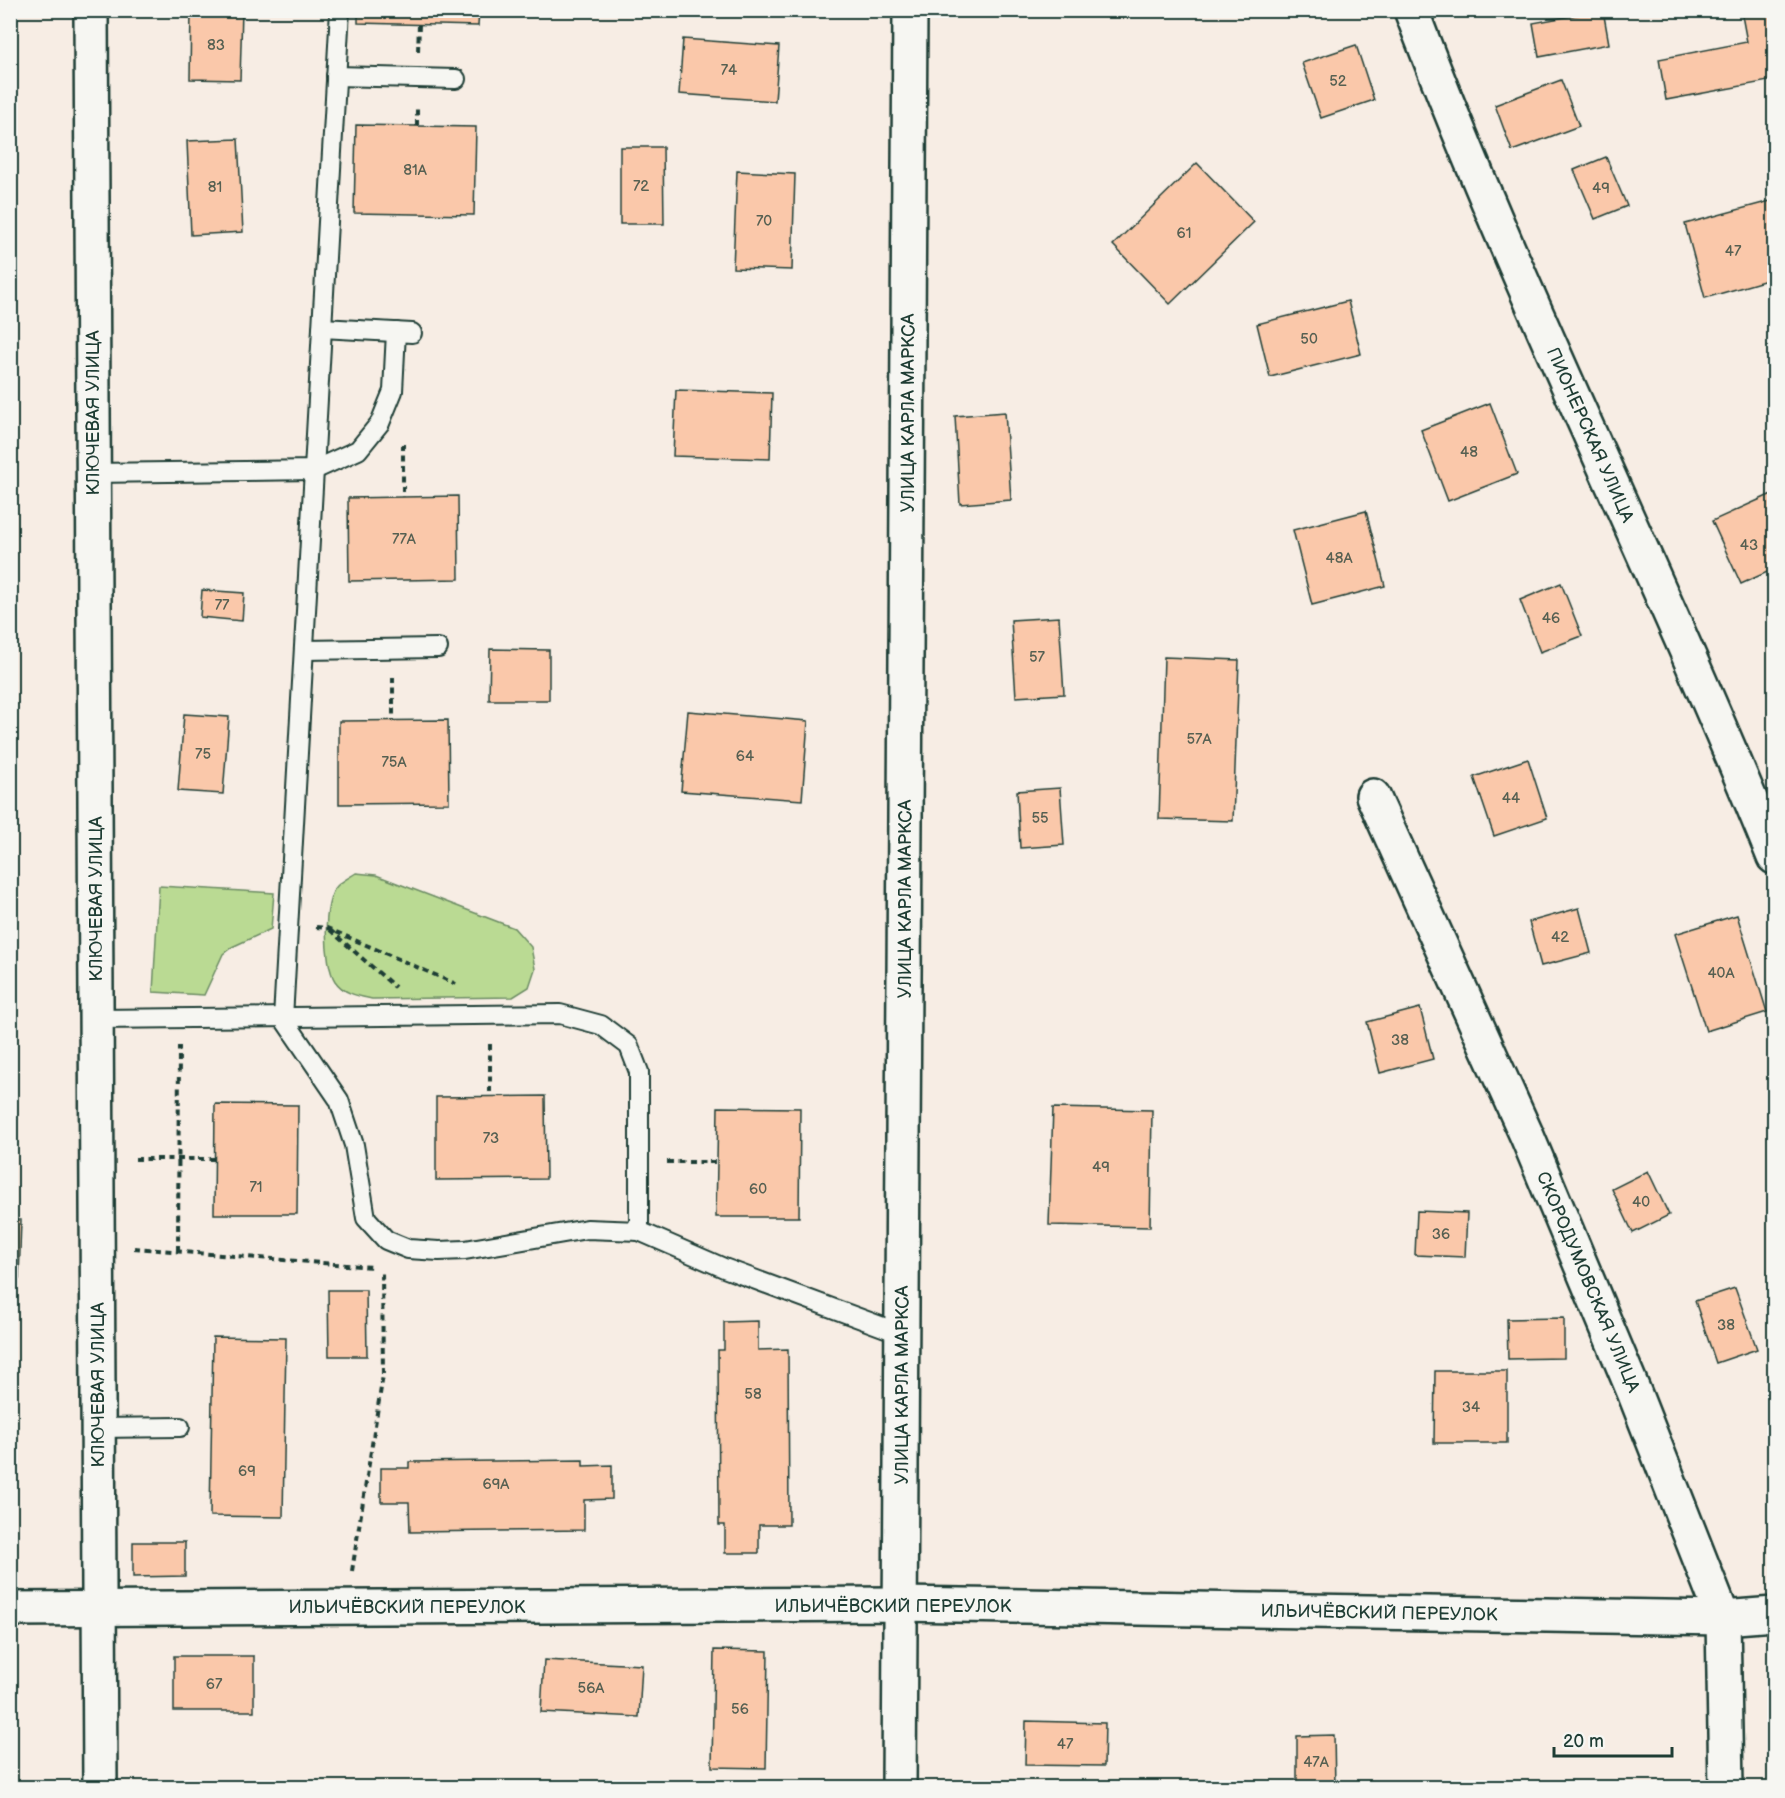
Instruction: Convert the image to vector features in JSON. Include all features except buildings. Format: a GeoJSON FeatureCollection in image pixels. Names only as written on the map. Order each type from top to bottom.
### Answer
{"type":"FeatureCollection","features":[{"type":"Feature","properties":{"kind":"street","name":"КЛЮЧЕВАЯ УЛИЦА"},"geometry":{"type":"LineString","coordinates":[[91,10],[100,1788]]}},
{"type":"Feature","properties":{"kind":"street","name":"УЛИЦА КАРЛА МАРКСА"},"geometry":{"type":"LineString","coordinates":[[899,1788],[910,10]]}},
{"type":"Feature","properties":{"kind":"street","name":"ПИОНЕРСКАЯ УЛИЦА"},"geometry":{"type":"LineString","coordinates":[[1411,10],[1462,141],[1593,443],[1732,754],[1774,857]]}},
{"type":"Feature","properties":{"kind":"street","name":"СКОРОДУМОВСКАЯ УЛИЦА"},"geometry":{"type":"LineString","coordinates":[[1373,796],[1527,1136],[1634,1392],[1723,1618],[1726,1788]]}},
{"type":"Feature","properties":{"kind":"street","name":"ИЛЬИЧЁВСКИЙ ПЕРЕУЛОК"},"geometry":{"type":"LineString","coordinates":[[10,1610],[900,1604],[1723,1618],[1774,1614]]}},
{"type":"Feature","properties":{"kind":"lane"},"geometry":{"type":"LineString","coordinates":[[340,10],[283,1018],[339,1100],[354,1145],[366,1218],[386,1240],[408,1249],[439,1251],[465,1250],[586,1229],[639,1231],[724,1268],[902,1334]]}},
{"type":"Feature","properties":{"kind":"lane"},"geometry":{"type":"LineString","coordinates":[[336,76],[456,79]]}},
{"type":"Feature","properties":{"kind":"lane"},"geometry":{"type":"LineString","coordinates":[[93,473],[314,470],[358,450],[380,423],[393,391],[404,332],[322,328]]}},
{"type":"Feature","properties":{"kind":"lane"},"geometry":{"type":"LineString","coordinates":[[304,650],[438,648]]}},
{"type":"Feature","properties":{"kind":"lane"},"geometry":{"type":"LineString","coordinates":[[96,1018],[560,1014],[601,1025],[629,1046],[639,1072],[639,1231]]}},
{"type":"Feature","properties":{"kind":"lane"},"geometry":{"type":"LineString","coordinates":[[98,1428],[180,1427]]}},
{"type":"Feature","properties":{"kind":"path"},"geometry":{"type":"LineString","coordinates":[[393,649],[393,721]]}},
{"type":"Feature","properties":{"kind":"path"},"geometry":{"type":"LineString","coordinates":[[409,1016],[409,999],[327,928],[489,998],[490,1097]]}},
{"type":"Feature","properties":{"kind":"path"},"geometry":{"type":"LineString","coordinates":[[178,1251],[180,1018]]}},
{"type":"Feature","properties":{"kind":"path"},"geometry":{"type":"LineString","coordinates":[[97,1159],[215,1159]]}},
{"type":"Feature","properties":{"kind":"path"},"geometry":{"type":"LineString","coordinates":[[639,1161],[717,1162]]}},
{"type":"Feature","properties":{"kind":"path"},"geometry":{"type":"LineString","coordinates":[[98,1245],[382,1268],[383,1375],[346,1608]]}},
{"type":"Feature","properties":{"kind":"green space"},"geometry":{"type":"Polygon","coordinates":[[[356,873],[376,875],[514,928],[531,947],[535,969],[529,987],[513,997],[372,999],[343,989],[331,973],[327,947],[327,918],[332,894],[337,886],[356,873]]]}},
{"type":"Feature","properties":{"kind":"green space"},"geometry":{"type":"Polygon","coordinates":[[[159,886],[274,893],[271,929],[232,947],[223,954],[204,995],[153,992],[159,886]]]}}]}
